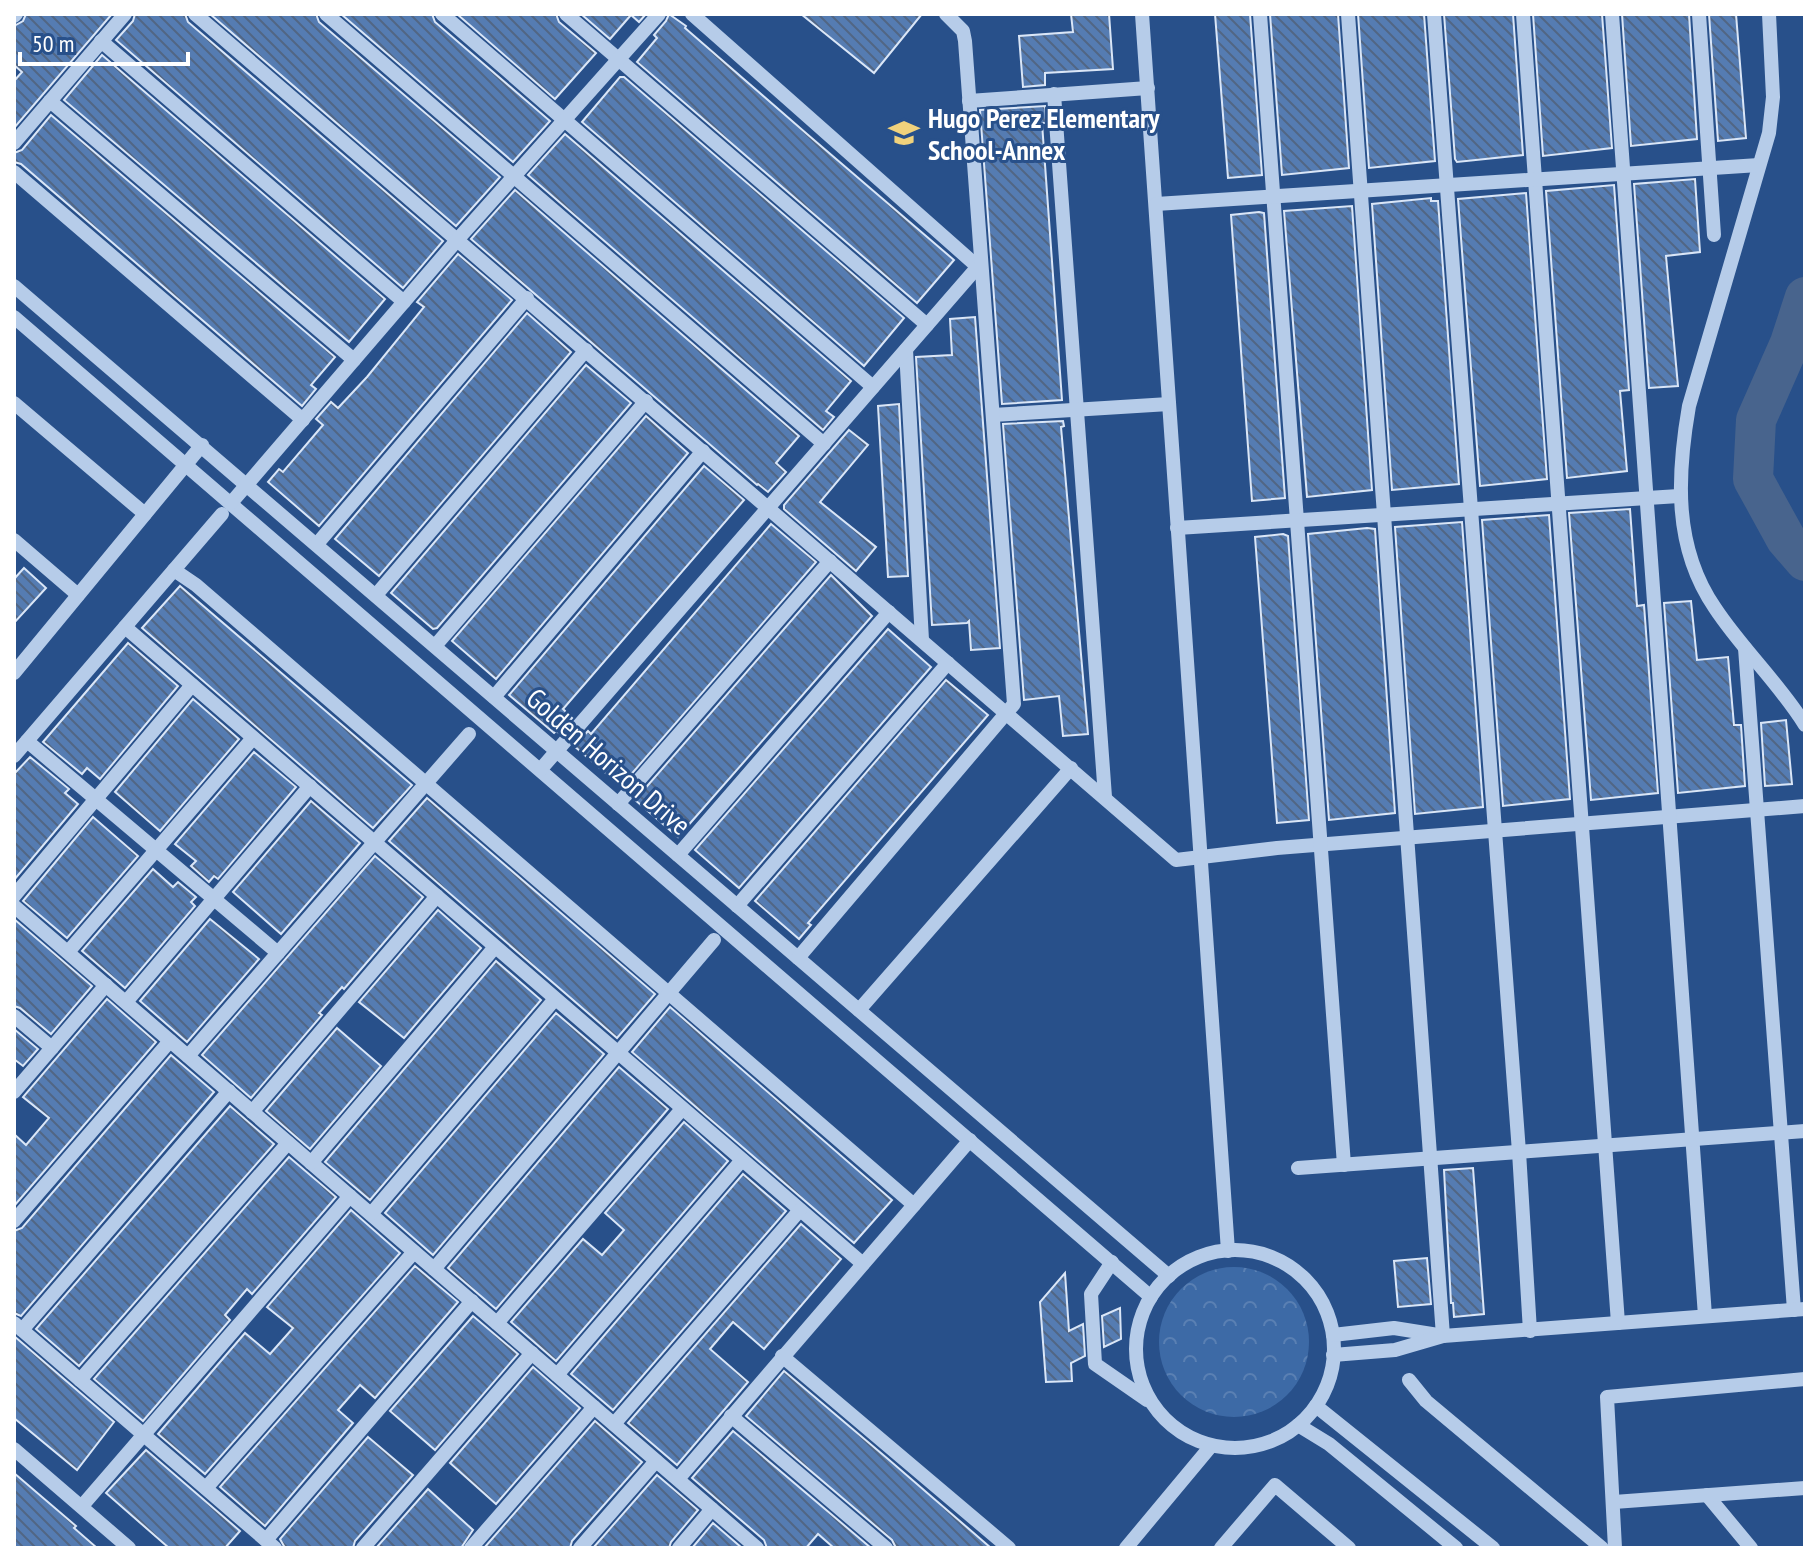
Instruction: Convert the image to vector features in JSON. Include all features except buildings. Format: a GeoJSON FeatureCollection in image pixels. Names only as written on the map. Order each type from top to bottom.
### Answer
{"type":"FeatureCollection","features":[{"type":"Feature","properties":{"kind":"street"},"geometry":{"type":"LineString","coordinates":[[14,143],[125,14]]}},
{"type":"Feature","properties":{"kind":"street"},"geometry":{"type":"LineString","coordinates":[[195,14],[1176,860],[1805,806]]}},
{"type":"Feature","properties":{"kind":"street"},"geometry":{"type":"LineString","coordinates":[[326,14],[824,444]]}},
{"type":"Feature","properties":{"kind":"street"},"geometry":{"type":"LineString","coordinates":[[442,14],[873,387]]}},
{"type":"Feature","properties":{"kind":"street"},"geometry":{"type":"LineString","coordinates":[[566,14],[927,325]]}},
{"type":"Feature","properties":{"kind":"street"},"geometry":{"type":"LineString","coordinates":[[14,756],[458,239],[659,14]]}},
{"type":"Feature","properties":{"kind":"street"},"geometry":{"type":"LineString","coordinates":[[692,14],[979,265]]}},
{"type":"Feature","properties":{"kind":"street"},"geometry":{"type":"LineString","coordinates":[[798,958],[1014,704],[963,31],[946,14]]}},
{"type":"Feature","properties":{"kind":"street"},"geometry":{"type":"LineString","coordinates":[[1142,14],[1228,1251]]}},
{"type":"Feature","properties":{"kind":"street"},"geometry":{"type":"LineString","coordinates":[[1260,14],[1344,1165]]}},
{"type":"Feature","properties":{"kind":"street"},"geometry":{"type":"LineString","coordinates":[[1348,14],[1443,1336]]}},
{"type":"Feature","properties":{"kind":"street"},"geometry":{"type":"LineString","coordinates":[[1434,14],[1530,1331]]}},
{"type":"Feature","properties":{"kind":"street"},"geometry":{"type":"LineString","coordinates":[[1523,14],[1618,1323]]}},
{"type":"Feature","properties":{"kind":"street"},"geometry":{"type":"LineString","coordinates":[[1612,14],[1705,1316]]}},
{"type":"Feature","properties":{"kind":"street"},"geometry":{"type":"LineString","coordinates":[[1699,14],[1714,235]]}},
{"type":"Feature","properties":{"kind":"street"},"geometry":{"type":"LineString","coordinates":[[1769,14],[1773,97],[1769,133],[1689,406],[1682,447],[1679,496],[1686,546],[1699,581],[1714,608],[1805,725]]}},
{"type":"Feature","properties":{"kind":"street"},"geometry":{"type":"LineString","coordinates":[[101,41],[404,302]]}},
{"type":"Feature","properties":{"kind":"street"},"geometry":{"type":"LineString","coordinates":[[969,101],[1148,88]]}},
{"type":"Feature","properties":{"kind":"street"},"geometry":{"type":"LineString","coordinates":[[1054,94],[1105,797]]}},
{"type":"Feature","properties":{"kind":"street"},"geometry":{"type":"LineString","coordinates":[[50,101],[354,360]]}},
{"type":"Feature","properties":{"kind":"street"},"geometry":{"type":"LineString","coordinates":[[1156,204],[1759,165]]}},
{"type":"Feature","properties":{"kind":"street"},"geometry":{"type":"LineString","coordinates":[[14,172],[303,420]]}},
{"type":"Feature","properties":{"kind":"street"},"geometry":{"type":"LineString","coordinates":[[541,769],[979,265]]}},
{"type":"Feature","properties":{"kind":"street","name":"Golden Horizon Drive"},"geometry":{"type":"LineString","coordinates":[[14,286],[1169,1276]]}},
{"type":"Feature","properties":{"kind":"street"},"geometry":{"type":"LineString","coordinates":[[317,544],[527,298]]}},
{"type":"Feature","properties":{"kind":"street","name":"Golden Horizon Drive"},"geometry":{"type":"LineString","coordinates":[[14,317],[186,464],[227,509],[541,769],[1151,1297]]}},
{"type":"Feature","properties":{"kind":"street"},"geometry":{"type":"LineString","coordinates":[[376,595],[586,350]]}},
{"type":"Feature","properties":{"kind":"street"},"geometry":{"type":"LineString","coordinates":[[906,350],[922,640]]}},
{"type":"Feature","properties":{"kind":"street"},"geometry":{"type":"LineString","coordinates":[[435,646],[646,401]]}},
{"type":"Feature","properties":{"kind":"street"},"geometry":{"type":"LineString","coordinates":[[14,403],[145,514]]}},
{"type":"Feature","properties":{"kind":"street"},"geometry":{"type":"LineString","coordinates":[[993,415],[1169,404]]}},
{"type":"Feature","properties":{"kind":"street"},"geometry":{"type":"LineString","coordinates":[[16,665],[202,445]]}},
{"type":"Feature","properties":{"kind":"street"},"geometry":{"type":"LineString","coordinates":[[494,697],[703,451]]}},
{"type":"Feature","properties":{"kind":"street"},"geometry":{"type":"LineString","coordinates":[[1177,528],[1679,496]]}},
{"type":"Feature","properties":{"kind":"street"},"geometry":{"type":"LineString","coordinates":[[14,540],[78,595]]}},
{"type":"Feature","properties":{"kind":"street"},"geometry":{"type":"LineString","coordinates":[[618,804],[830,561]]}},
{"type":"Feature","properties":{"kind":"street"},"geometry":{"type":"LineString","coordinates":[[174,570],[196,585],[426,782],[914,1205]]}},
{"type":"Feature","properties":{"kind":"street"},"geometry":{"type":"LineString","coordinates":[[678,855],[889,612]]}},
{"type":"Feature","properties":{"kind":"street"},"geometry":{"type":"LineString","coordinates":[[125,627],[863,1264]]}},
{"type":"Feature","properties":{"kind":"street"},"geometry":{"type":"LineString","coordinates":[[1333,1335],[1394,1328],[1443,1336],[1800,1309],[1781,1133],[1745,648]]}},
{"type":"Feature","properties":{"kind":"street"},"geometry":{"type":"LineString","coordinates":[[737,906],[948,663]]}},
{"type":"Feature","properties":{"kind":"street"},"geometry":{"type":"LineString","coordinates":[[14,896],[192,685]]}},
{"type":"Feature","properties":{"kind":"street"},"geometry":{"type":"LineString","coordinates":[[188,1056],[469,734]]}},
{"type":"Feature","properties":{"kind":"street"},"geometry":{"type":"LineString","coordinates":[[68,952],[253,738]]}},
{"type":"Feature","properties":{"kind":"street"},"geometry":{"type":"LineString","coordinates":[[27,741],[278,953]]}},
{"type":"Feature","properties":{"kind":"street"},"geometry":{"type":"LineString","coordinates":[[859,1010],[1071,768]]}},
{"type":"Feature","properties":{"kind":"street"},"geometry":{"type":"LineString","coordinates":[[126,1002],[310,786]]}},
{"type":"Feature","properties":{"kind":"street"},"geometry":{"type":"LineString","coordinates":[[252,1112],[437,896]]}},
{"type":"Feature","properties":{"kind":"street"},"geometry":{"type":"LineString","coordinates":[[14,906],[757,1548]]}},
{"type":"Feature","properties":{"kind":"street"},"geometry":{"type":"LineString","coordinates":[[434,1269],[714,940]]}},
{"type":"Feature","properties":{"kind":"street"},"geometry":{"type":"LineString","coordinates":[[311,1163],[495,947]]}},
{"type":"Feature","properties":{"kind":"street"},"geometry":{"type":"LineString","coordinates":[[14,1092],[106,985]]}},
{"type":"Feature","properties":{"kind":"street"},"geometry":{"type":"LineString","coordinates":[[371,1214],[555,999]]}},
{"type":"Feature","properties":{"kind":"street"},"geometry":{"type":"LineString","coordinates":[[14,1016],[52,1048]]}},
{"type":"Feature","properties":{"kind":"street"},"geometry":{"type":"LineString","coordinates":[[14,1221],[170,1041]]}},
{"type":"Feature","properties":{"kind":"street"},"geometry":{"type":"LineString","coordinates":[[229,1091],[18,1326],[80,1380],[270,1544],[472,1301]]}},
{"type":"Feature","properties":{"kind":"street"},"geometry":{"type":"LineString","coordinates":[[497,1323],[682,1109]]}},
{"type":"Feature","properties":{"kind":"street"},"geometry":{"type":"LineString","coordinates":[[1298,1168],[1805,1131]]}},
{"type":"Feature","properties":{"kind":"street"},"geometry":{"type":"LineString","coordinates":[[678,1479],[970,1140]]}},
{"type":"Feature","properties":{"kind":"street"},"geometry":{"type":"LineString","coordinates":[[80,1380],[288,1143]]}},
{"type":"Feature","properties":{"kind":"street"},"geometry":{"type":"LineString","coordinates":[[557,1375],[742,1160]]}},
{"type":"Feature","properties":{"kind":"street"},"geometry":{"type":"LineString","coordinates":[[82,1506],[350,1196]]}},
{"type":"Feature","properties":{"kind":"street"},"geometry":{"type":"LineString","coordinates":[[614,1424],[800,1210]]}},
{"type":"Feature","properties":{"kind":"street"},"geometry":{"type":"LineString","coordinates":[[1228,1251],[1260,1254],[1290,1267],[1314,1290],[1323,1304],[1333,1335],[1328,1382],[1316,1406],[1283,1435],[1257,1445],[1229,1448],[1211,1446],[1177,1430],[1163,1418],[1152,1403],[1137,1369],[1136,1350],[1143,1314],[1151,1297],[1169,1276],[1197,1259],[1228,1251]]}},
{"type":"Feature","properties":{"kind":"street"},"geometry":{"type":"LineString","coordinates":[[206,1488],[414,1252]]}},
{"type":"Feature","properties":{"kind":"street"},"geometry":{"type":"LineString","coordinates":[[1112,1262],[1091,1294],[1095,1364],[1152,1403]]}},
{"type":"Feature","properties":{"kind":"street"},"geometry":{"type":"LineString","coordinates":[[1333,1355],[1395,1350],[1443,1336]]}},
{"type":"Feature","properties":{"kind":"street"},"geometry":{"type":"LineString","coordinates":[[363,1548],[532,1353]]}},
{"type":"Feature","properties":{"kind":"street"},"geometry":{"type":"LineString","coordinates":[[782,1356],[1009,1548]]}},
{"type":"Feature","properties":{"kind":"street"},"geometry":{"type":"LineString","coordinates":[[1615,1548],[1607,1397],[1805,1379]]}},
{"type":"Feature","properties":{"kind":"street"},"geometry":{"type":"LineString","coordinates":[[1409,1380],[1426,1401],[1602,1548]]}},
{"type":"Feature","properties":{"kind":"street"},"geometry":{"type":"LineString","coordinates":[[1316,1406],[1493,1548]]}},
{"type":"Feature","properties":{"kind":"street"},"geometry":{"type":"LineString","coordinates":[[471,1548],[594,1407]]}},
{"type":"Feature","properties":{"kind":"street"},"geometry":{"type":"LineString","coordinates":[[731,1416],[886,1548]]}},
{"type":"Feature","properties":{"kind":"street"},"geometry":{"type":"LineString","coordinates":[[1298,1425],[1329,1444],[1456,1548]]}},
{"type":"Feature","properties":{"kind":"street"},"geometry":{"type":"LineString","coordinates":[[1126,1548],[1211,1446]]}},
{"type":"Feature","properties":{"kind":"street"},"geometry":{"type":"LineString","coordinates":[[14,1449],[129,1548]]}},
{"type":"Feature","properties":{"kind":"street"},"geometry":{"type":"LineString","coordinates":[[580,1548],[656,1461]]}},
{"type":"Feature","properties":{"kind":"street"},"geometry":{"type":"LineString","coordinates":[[1221,1548],[1275,1485],[1349,1548]]}},
{"type":"Feature","properties":{"kind":"street"},"geometry":{"type":"LineString","coordinates":[[1614,1502],[1805,1488]]}},
{"type":"Feature","properties":{"kind":"street"},"geometry":{"type":"LineString","coordinates":[[1707,1495],[1751,1548]]}},
{"type":"Feature","properties":{"kind":"street"},"geometry":{"type":"LineString","coordinates":[[679,1548],[712,1509]]}},
{"type":"Feature","properties":{"kind":"green space"},"geometry":{"type":"Polygon","coordinates":[[[1234,1267],[1263,1273],[1287,1289],[1303,1313],[1309,1342],[1303,1371],[1287,1395],[1263,1411],[1234,1417],[1205,1411],[1181,1395],[1165,1371],[1159,1342],[1165,1313],[1181,1289],[1205,1273],[1234,1267]]]}},
{"type":"Feature","properties":{"kind":"waterway"},"geometry":{"type":"LineString","coordinates":[[1805,297],[1790,343],[1756,420],[1753,479],[1786,539],[1805,561]]}},
{"type":"Feature","properties":{"kind":"place","name":"Hugo Perez Elementary School-Annex"},"geometry":{"type":"Point","coordinates":[904,133]}}]}
